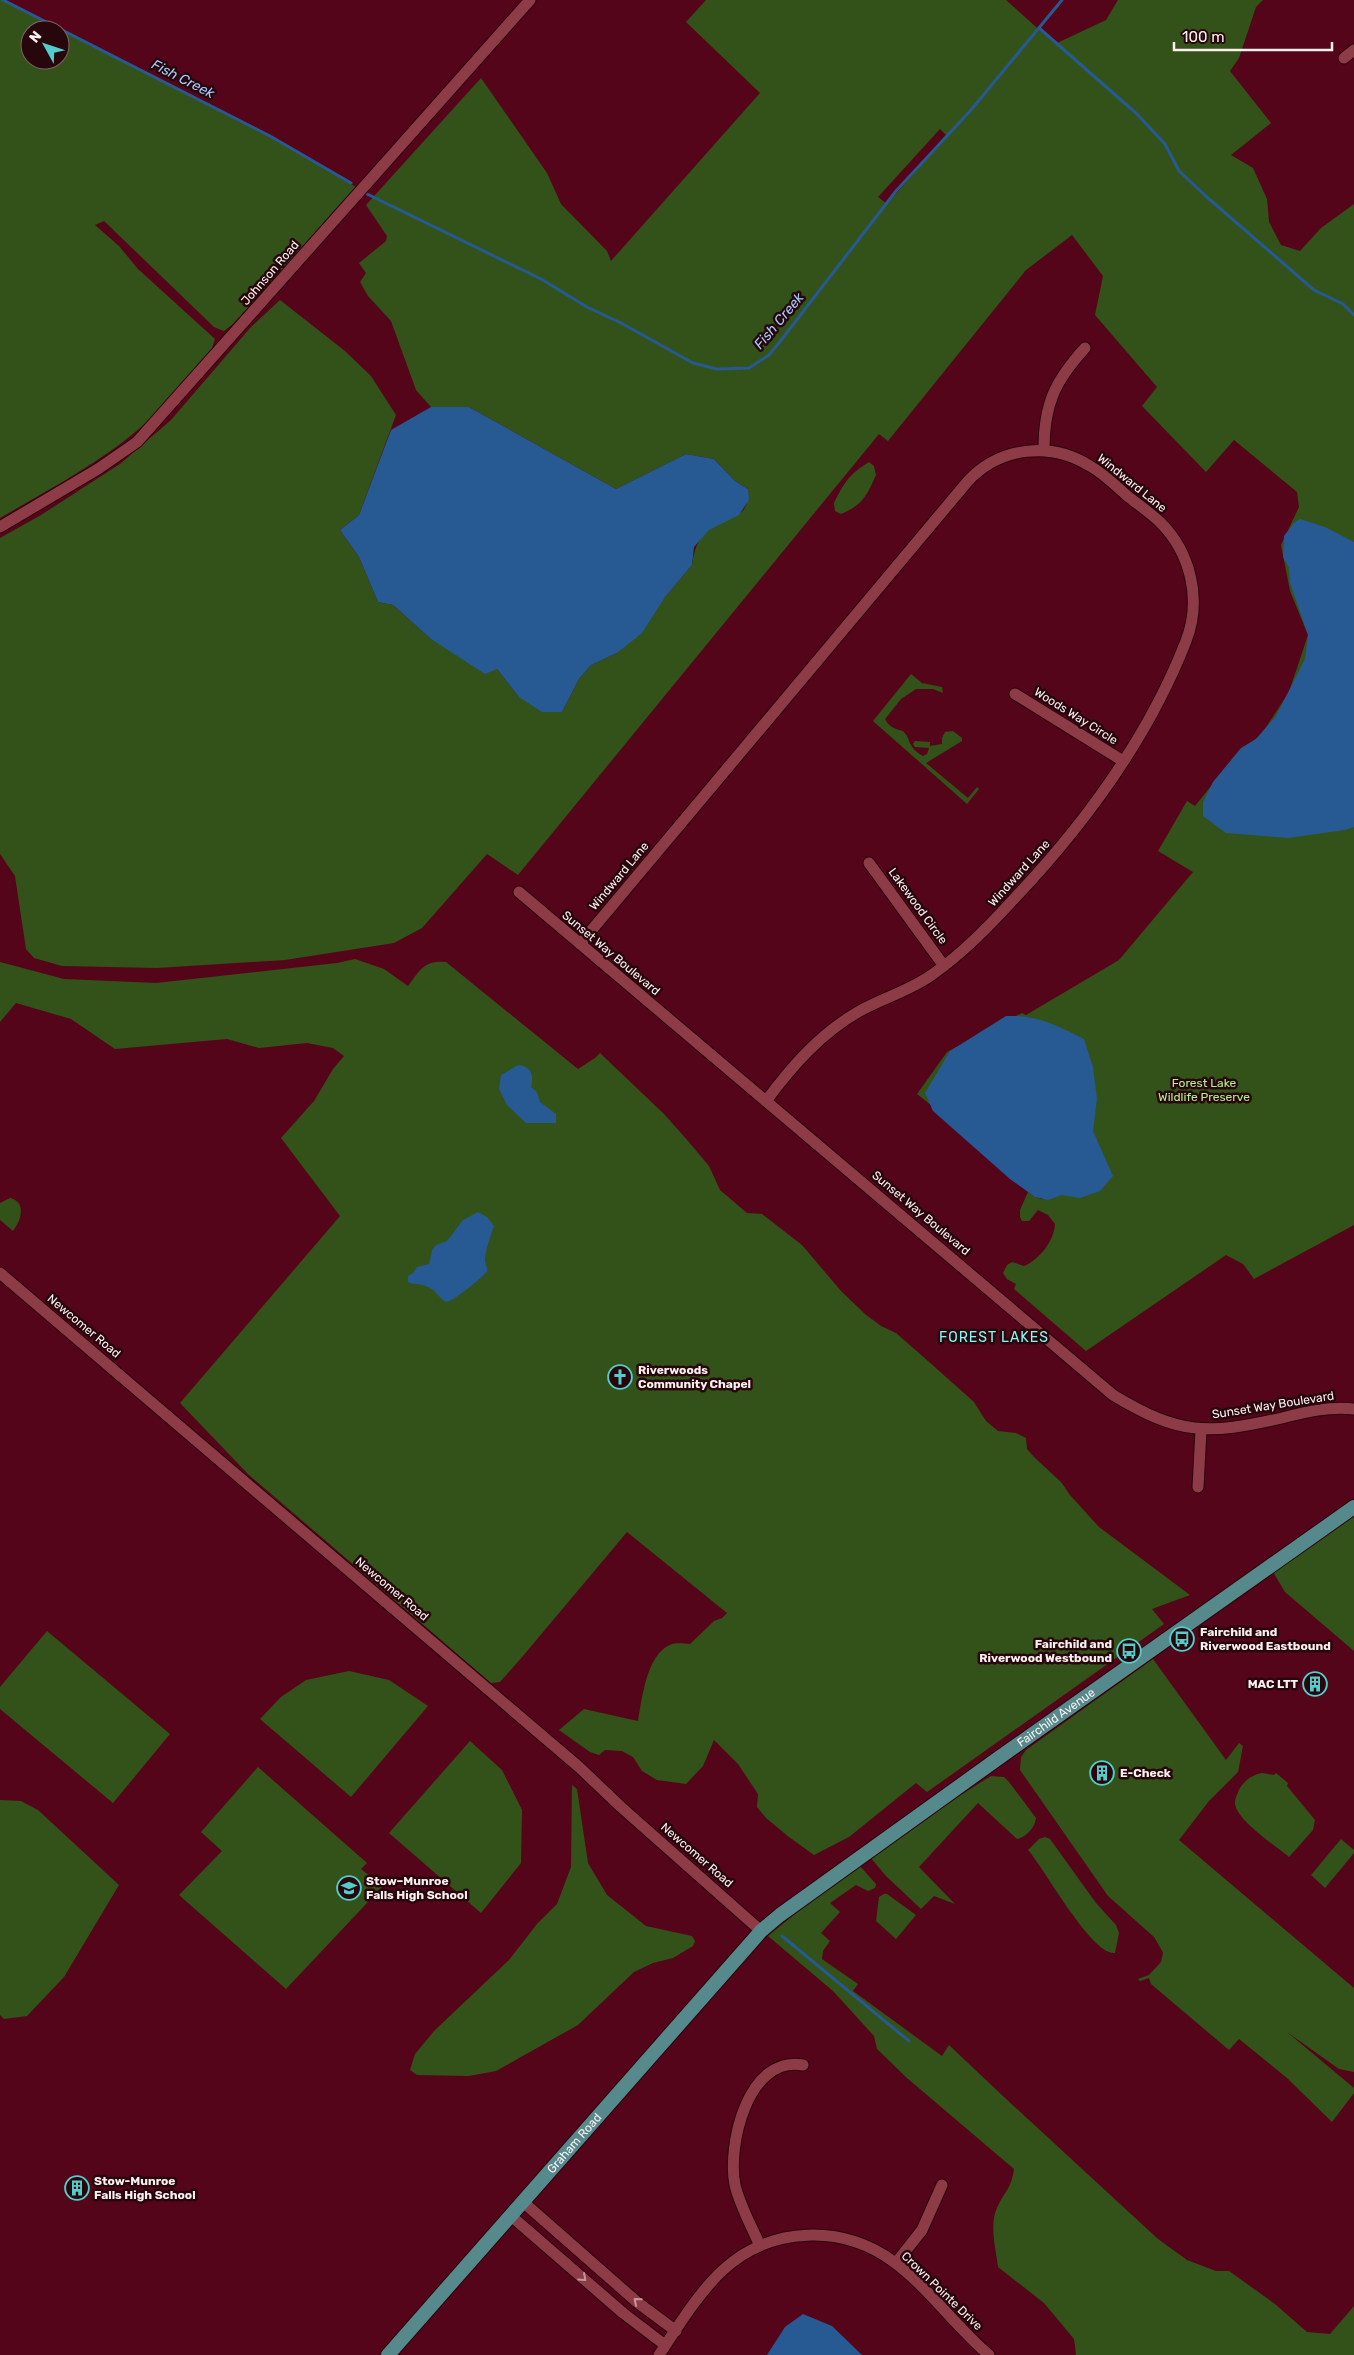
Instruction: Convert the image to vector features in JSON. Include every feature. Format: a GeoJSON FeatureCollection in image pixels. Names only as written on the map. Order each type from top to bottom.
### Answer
{"type":"FeatureCollection","features":[{"type":"Feature","properties":{"kind":"main road","name":"Fairchild Avenue"},"geometry":{"type":"LineString","coordinates":[[762,1931],[780,1915],[992,1762],[1354,1507]]}},
{"type":"Feature","properties":{"kind":"main road","name":"Graham Road"},"geometry":{"type":"LineString","coordinates":[[388,2355],[510,2214],[762,1931]]}},
{"type":"Feature","properties":{"kind":"street","name":"Johnson Road"},"geometry":{"type":"LineString","coordinates":[[0,528],[98,469],[137,442],[530,0]]}},
{"type":"Feature","properties":{"kind":"street"},"geometry":{"type":"LineString","coordinates":[[1344,58],[1354,50]]}},
{"type":"Feature","properties":{"kind":"street"},"geometry":{"type":"LineString","coordinates":[[1044,449],[1046,415],[1052,393],[1069,366],[1085,348]]}},
{"type":"Feature","properties":{"kind":"street","name":"Windward Lane"},"geometry":{"type":"LineString","coordinates":[[580,944],[968,481],[990,462],[1024,451],[1044,449],[1074,458],[1092,467],[1159,521],[1184,556],[1194,598],[1194,610],[1186,642],[1149,719],[1100,798],[1047,864],[992,923],[944,966],[908,989],[860,1011],[828,1031],[800,1059],[766,1101]]}},
{"type":"Feature","properties":{"kind":"street","name":"Woods Way Circle"},"geometry":{"type":"LineString","coordinates":[[1015,694],[1123,762]]}},
{"type":"Feature","properties":{"kind":"street","name":"Lakewood Circle"},"geometry":{"type":"LineString","coordinates":[[869,863],[944,966]]}},
{"type":"Feature","properties":{"kind":"street","name":"Sunset Way Boulevard"},"geometry":{"type":"LineString","coordinates":[[519,892],[1113,1395],[1152,1417],[1172,1424],[1201,1430],[1222,1430],[1325,1409],[1354,1409]]}},
{"type":"Feature","properties":{"kind":"street","name":"Newcomer Road"},"geometry":{"type":"LineString","coordinates":[[0,1273],[579,1767],[621,1807],[762,1931]]}},
{"type":"Feature","properties":{"kind":"street"},"geometry":{"type":"LineString","coordinates":[[1198,1487],[1201,1430]]}},
{"type":"Feature","properties":{"kind":"street"},"geometry":{"type":"LineString","coordinates":[[760,2246],[735,2186],[734,2143],[738,2123],[747,2102],[766,2077],[782,2066],[803,2065]]}},
{"type":"Feature","properties":{"kind":"street"},"geometry":{"type":"LineString","coordinates":[[896,2263],[922,2230],[942,2184]]}},
{"type":"Feature","properties":{"kind":"street"},"geometry":{"type":"LineString","coordinates":[[522,2201],[620,2286],[676,2331]]}},
{"type":"Feature","properties":{"kind":"street"},"geometry":{"type":"LineString","coordinates":[[510,2214],[562,2258],[662,2350]]}},
{"type":"Feature","properties":{"kind":"street","name":"Crown Pointe Drive"},"geometry":{"type":"LineString","coordinates":[[662,2350],[716,2277],[734,2261],[760,2246],[802,2235],[833,2235],[858,2242],[896,2263],[989,2355]]}},
{"type":"Feature","properties":{"kind":"street"},"geometry":{"type":"LineString","coordinates":[[562,2258],[573,2245]]}},
{"type":"Feature","properties":{"kind":"street"},"geometry":{"type":"LineString","coordinates":[[608,2300],[620,2286]]}},
{"type":"Feature","properties":{"kind":"green space"},"geometry":{"type":"Polygon","coordinates":[[[0,0],[4,0],[43,20],[20,20],[20,70],[70,70],[70,34],[270,136],[356,187],[233,324],[224,331],[214,327],[104,221],[95,225],[119,246],[138,269],[215,339],[211,351],[150,419],[115,448],[78,473],[0,518],[0,0]]]}},
{"type":"Feature","properties":{"kind":"green space","name":"Forest Lake Wildlife Preserve"},"geometry":{"type":"Polygon","coordinates":[[[706,0],[1006,0],[1055,44],[1106,20],[1118,0],[1263,0],[1256,7],[1239,58],[1230,71],[1271,123],[1231,155],[1253,168],[1267,199],[1269,222],[1281,245],[1300,251],[1321,228],[1354,204],[1354,1225],[1254,1279],[1243,1264],[1226,1255],[1086,1351],[1014,1289],[1016,1284],[1007,1279],[1003,1273],[1007,1265],[1012,1262],[1024,1266],[1030,1263],[1040,1255],[1052,1237],[1055,1224],[1048,1215],[1038,1210],[1029,1221],[1022,1221],[1020,1210],[1028,1192],[1039,1198],[1046,1199],[1063,1195],[1081,1196],[1095,1192],[1087,1185],[1046,1197],[917,1094],[947,1052],[1022,1013],[1026,1015],[1119,960],[1193,872],[1158,851],[1187,801],[1195,806],[1239,751],[1261,735],[1289,692],[1308,635],[1290,591],[1281,545],[1299,507],[1297,492],[1234,440],[1206,472],[1142,406],[1157,387],[1095,315],[1103,276],[1072,235],[1026,270],[888,441],[879,434],[518,875],[487,854],[422,928],[394,943],[285,960],[157,968],[62,966],[34,958],[26,949],[15,876],[0,854],[0,538],[41,515],[120,464],[171,420],[251,327],[280,300],[345,351],[371,376],[396,415],[359,515],[340,530],[359,557],[378,602],[393,605],[431,639],[497,669],[519,697],[562,712],[579,679],[591,665],[617,653],[692,565],[697,546],[704,534],[715,525],[741,513],[748,500],[748,489],[735,481],[714,459],[686,454],[616,489],[469,407],[431,407],[416,390],[391,321],[368,296],[360,282],[366,273],[359,263],[386,241],[387,236],[366,205],[481,78],[547,173],[561,204],[607,251],[611,261],[760,93],[686,22],[706,0]],[[940,129],[878,197],[887,204],[947,136],[940,129]]]}},
{"type":"Feature","properties":{"kind":"green space"},"geometry":{"type":"Polygon","coordinates":[[[869,462],[874,466],[876,475],[867,494],[848,511],[841,514],[835,511],[834,503],[844,484],[856,471],[869,462]]]}},
{"type":"Feature","properties":{"kind":"green space"},"geometry":{"type":"Polygon","coordinates":[[[911,674],[922,683],[942,687],[943,693],[933,689],[916,689],[901,699],[885,719],[892,727],[903,731],[914,749],[923,756],[927,754],[929,748],[915,747],[913,744],[915,741],[930,742],[930,746],[942,744],[945,732],[953,731],[962,738],[962,741],[926,763],[968,798],[977,787],[979,789],[967,804],[873,721],[911,674]]]}},
{"type":"Feature","properties":{"kind":"green space"},"geometry":{"type":"Polygon","coordinates":[[[355,959],[384,969],[408,986],[427,964],[446,962],[578,1069],[600,1053],[664,1114],[688,1141],[709,1166],[720,1190],[747,1213],[762,1214],[802,1245],[841,1291],[865,1314],[881,1326],[896,1333],[928,1361],[974,1402],[986,1421],[998,1431],[1016,1433],[1026,1438],[1027,1449],[1061,1482],[1070,1495],[1099,1527],[1190,1595],[1152,1609],[1164,1624],[927,1792],[916,1783],[849,1837],[814,1855],[766,1818],[757,1807],[758,1794],[738,1764],[714,1740],[703,1766],[686,1784],[657,1780],[642,1771],[633,1757],[622,1751],[605,1750],[599,1755],[590,1752],[559,1730],[584,1709],[638,1721],[647,1678],[656,1657],[662,1650],[672,1644],[690,1644],[714,1621],[722,1618],[727,1613],[627,1532],[500,1682],[491,1683],[248,1474],[180,1403],[340,1216],[281,1138],[314,1101],[333,1069],[344,1056],[333,1048],[307,1043],[259,1048],[227,1039],[115,1049],[71,1019],[16,1003],[0,1022],[0,962],[64,979],[156,983],[337,963],[355,959]]]}},
{"type":"Feature","properties":{"kind":"green space"},"geometry":{"type":"Polygon","coordinates":[[[10,1198],[19,1203],[21,1208],[20,1217],[13,1231],[0,1220],[0,1203],[10,1198]]]}},
{"type":"Feature","properties":{"kind":"green space"},"geometry":{"type":"Polygon","coordinates":[[[1354,1516],[1354,1651],[1285,1592],[1273,1572],[1354,1516]]]}},
{"type":"Feature","properties":{"kind":"green space"},"geometry":{"type":"Polygon","coordinates":[[[47,1631],[170,1734],[113,1803],[0,1709],[0,1687],[47,1631]]]}},
{"type":"Feature","properties":{"kind":"green space"},"geometry":{"type":"Polygon","coordinates":[[[1153,1659],[1226,1760],[1239,1743],[1243,1746],[1238,1772],[1209,1801],[1179,1840],[1354,1988],[1354,2072],[1339,2069],[1287,2032],[1354,2088],[1354,2093],[1332,2122],[1287,2078],[1239,2039],[1229,2050],[1151,1984],[1149,1978],[1140,1981],[1138,1979],[1149,1975],[1161,1962],[1163,1953],[1160,1947],[1154,1937],[1108,1896],[1020,1770],[1021,1757],[1026,1750],[1153,1659]]]}},
{"type":"Feature","properties":{"kind":"green space"},"geometry":{"type":"Polygon","coordinates":[[[349,1671],[389,1680],[428,1706],[351,1797],[260,1719],[281,1697],[306,1680],[349,1671]]]}},
{"type":"Feature","properties":{"kind":"green space"},"geometry":{"type":"Polygon","coordinates":[[[470,1741],[502,1770],[522,1810],[521,1863],[481,1913],[389,1833],[470,1741]]]}},
{"type":"Feature","properties":{"kind":"green space"},"geometry":{"type":"Polygon","coordinates":[[[258,1767],[367,1863],[361,1869],[383,1886],[286,1989],[179,1895],[222,1851],[201,1832],[258,1767]]]}},
{"type":"Feature","properties":{"kind":"green space"},"geometry":{"type":"Polygon","coordinates":[[[1262,1773],[1274,1775],[1276,1773],[1288,1783],[1287,1786],[1315,1820],[1313,1830],[1289,1857],[1249,1825],[1237,1810],[1235,1801],[1240,1788],[1249,1778],[1262,1773]]]}},
{"type":"Feature","properties":{"kind":"green space"},"geometry":{"type":"Polygon","coordinates":[[[991,1776],[1004,1777],[1009,1782],[1036,1818],[1032,1829],[1017,1839],[978,1803],[919,1867],[955,1904],[934,1896],[921,1909],[886,1876],[870,1857],[940,1808],[991,1776]]]}},
{"type":"Feature","properties":{"kind":"green space"},"geometry":{"type":"Polygon","coordinates":[[[572,1785],[577,1789],[588,1863],[607,1895],[646,1926],[692,1936],[695,1941],[693,1946],[673,1958],[653,1963],[634,1972],[578,2025],[496,2071],[469,2076],[417,2075],[410,2070],[415,2054],[435,2030],[509,1960],[537,1924],[557,1904],[571,1867],[572,1785]]]}},
{"type":"Feature","properties":{"kind":"green space"},"geometry":{"type":"Polygon","coordinates":[[[0,1800],[21,1801],[38,1810],[119,1885],[64,1977],[27,2016],[4,2019],[0,2015],[0,1800]]]}},
{"type":"Feature","properties":{"kind":"green space"},"geometry":{"type":"Polygon","coordinates":[[[1045,1837],[1050,1839],[1096,1903],[1116,1925],[1119,1933],[1115,1953],[1105,1950],[1094,1941],[1028,1850],[1039,1839],[1045,1837]]]}},
{"type":"Feature","properties":{"kind":"green space"},"geometry":{"type":"Polygon","coordinates":[[[1341,1839],[1354,1850],[1354,1853],[1325,1888],[1311,1875],[1341,1839]]]}},
{"type":"Feature","properties":{"kind":"green space"},"geometry":{"type":"Polygon","coordinates":[[[859,1865],[876,1884],[875,1888],[868,1891],[856,1885],[830,1903],[840,1912],[821,1933],[830,1941],[823,1951],[822,1959],[858,1984],[853,1991],[942,2056],[949,2045],[1158,2239],[1187,2260],[1216,2271],[1229,2271],[1275,2304],[1307,2332],[1330,2334],[1354,2306],[1354,2355],[1076,2355],[1074,2339],[1044,2303],[998,2267],[994,2237],[995,2215],[1009,2186],[1014,2169],[907,2078],[877,2049],[874,2036],[833,1991],[768,1936],[824,1890],[859,1865]]]}},
{"type":"Feature","properties":{"kind":"green space"},"geometry":{"type":"Polygon","coordinates":[[[887,1894],[916,1915],[896,1939],[876,1921],[879,1897],[887,1894]]]}},
{"type":"Feature","properties":{"kind":"water"},"geometry":{"type":"Polygon","coordinates":[[[431,407],[469,407],[616,489],[686,454],[714,459],[735,481],[748,489],[749,500],[739,515],[709,530],[694,547],[692,565],[665,597],[642,633],[617,653],[591,665],[579,679],[562,712],[542,712],[519,697],[497,669],[485,674],[431,639],[393,605],[378,602],[359,557],[340,530],[359,515],[391,430],[431,407]]]}},
{"type":"Feature","properties":{"kind":"water"},"geometry":{"type":"Polygon","coordinates":[[[1300,519],[1325,527],[1354,542],[1354,827],[1288,838],[1226,833],[1203,816],[1203,802],[1213,782],[1241,748],[1256,739],[1276,716],[1305,659],[1308,635],[1290,583],[1289,568],[1283,557],[1284,536],[1294,523],[1300,519]]]}},
{"type":"Feature","properties":{"kind":"water"},"geometry":{"type":"Polygon","coordinates":[[[1006,1016],[1037,1019],[1055,1025],[1084,1039],[1093,1067],[1097,1099],[1093,1131],[1113,1176],[1100,1191],[1080,1198],[1062,1195],[1048,1200],[1035,1197],[1010,1179],[933,1111],[925,1093],[950,1051],[1006,1016]]]}},
{"type":"Feature","properties":{"kind":"water"},"geometry":{"type":"Polygon","coordinates":[[[518,1065],[526,1067],[531,1072],[531,1087],[537,1092],[540,1102],[556,1114],[556,1123],[526,1123],[507,1105],[499,1089],[501,1075],[518,1065]]]}},
{"type":"Feature","properties":{"kind":"water"},"geometry":{"type":"Polygon","coordinates":[[[478,1212],[487,1217],[494,1226],[486,1252],[487,1271],[475,1283],[447,1302],[428,1287],[408,1282],[408,1276],[417,1267],[429,1264],[432,1250],[436,1245],[447,1241],[463,1220],[478,1212]]]}},
{"type":"Feature","properties":{"kind":"water"},"geometry":{"type":"Polygon","coordinates":[[[803,2314],[832,2326],[862,2355],[767,2355],[785,2327],[803,2314]]]}},
{"type":"Feature","properties":{"kind":"waterway","name":"Fish Creek"},"geometry":{"type":"LineString","coordinates":[[3,0],[270,136],[351,183]]}},
{"type":"Feature","properties":{"kind":"waterway","name":"Fish Creek"},"geometry":{"type":"LineString","coordinates":[[363,192],[541,279],[587,307],[623,324],[693,363],[717,369],[749,368],[769,355],[896,191],[971,110],[1062,0]]}},
{"type":"Feature","properties":{"kind":"waterway"},"geometry":{"type":"LineString","coordinates":[[1039,28],[1137,114],[1165,144],[1179,171],[1208,198],[1314,290],[1343,304],[1354,315]]}},
{"type":"Feature","properties":{"kind":"waterway"},"geometry":{"type":"LineString","coordinates":[[782,1936],[909,2041]]}},
{"type":"Feature","properties":{"kind":"place","name":"Riverwoods Community Chapel"},"geometry":{"type":"Point","coordinates":[620,1377]}},
{"type":"Feature","properties":{"kind":"place","name":"Fairchild and Riverwood Eastbound"},"geometry":{"type":"Point","coordinates":[1182,1639]}},
{"type":"Feature","properties":{"kind":"place","name":"Fairchild and Riverwood Westbound"},"geometry":{"type":"Point","coordinates":[1129,1651]}},
{"type":"Feature","properties":{"kind":"place","name":"MAC LTT"},"geometry":{"type":"Point","coordinates":[1315,1684]}},
{"type":"Feature","properties":{"kind":"place","name":"E-Check"},"geometry":{"type":"Point","coordinates":[1102,1773]}},
{"type":"Feature","properties":{"kind":"place","name":"Stow–Munroe Falls High School"},"geometry":{"type":"Point","coordinates":[349,1888]}},
{"type":"Feature","properties":{"kind":"place","name":"Stow-Munroe Falls High School"},"geometry":{"type":"Point","coordinates":[77,2188]}},
{"type":"Feature","properties":{"kind":"district","name":"FOREST LAKES"},"geometry":{"type":"Point","coordinates":[994,1337]}}]}
